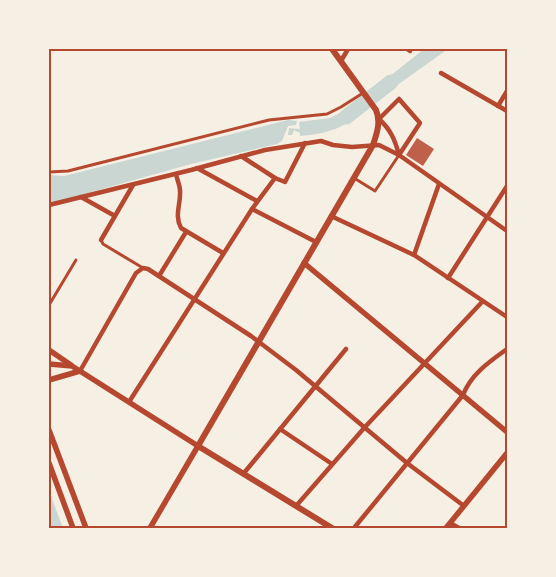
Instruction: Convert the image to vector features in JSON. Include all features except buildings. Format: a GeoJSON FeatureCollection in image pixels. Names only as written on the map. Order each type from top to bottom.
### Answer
{"type":"FeatureCollection","features":[{"type":"Feature","properties":{"kind":"main road"},"geometry":{"type":"LineString","coordinates":[[332,49],[376,110],[379,119],[373,145],[198,446],[332,528]]}},
{"type":"Feature","properties":{"kind":"street"},"geometry":{"type":"LineString","coordinates":[[340,61],[348,49]]}},
{"type":"Feature","properties":{"kind":"street"},"geometry":{"type":"LineString","coordinates":[[441,73],[507,111]]}},
{"type":"Feature","properties":{"kind":"street"},"geometry":{"type":"LineString","coordinates":[[498,106],[507,91]]}},
{"type":"Feature","properties":{"kind":"street"},"geometry":{"type":"LineString","coordinates":[[49,172],[68,172],[274,118],[327,114],[364,92]]}},
{"type":"Feature","properties":{"kind":"street"},"geometry":{"type":"LineString","coordinates":[[354,178],[375,191],[400,155],[420,123],[399,99],[379,119],[395,139],[400,155]]}},
{"type":"Feature","properties":{"kind":"street"},"geometry":{"type":"LineString","coordinates":[[49,205],[241,156],[321,141],[333,145],[352,147],[384,146],[400,155],[507,231]]}},
{"type":"Feature","properties":{"kind":"street"},"geometry":{"type":"LineString","coordinates":[[241,156],[284,182],[305,143]]}},
{"type":"Feature","properties":{"kind":"street"},"geometry":{"type":"LineString","coordinates":[[197,168],[257,201]]}},
{"type":"Feature","properties":{"kind":"street"},"geometry":{"type":"LineString","coordinates":[[176,174],[180,190],[178,222],[181,228],[223,253]]}},
{"type":"Feature","properties":{"kind":"street"},"geometry":{"type":"LineString","coordinates":[[129,402],[223,253],[257,201],[275,178]]}},
{"type":"Feature","properties":{"kind":"street"},"geometry":{"type":"LineString","coordinates":[[414,255],[439,184]]}},
{"type":"Feature","properties":{"kind":"street"},"geometry":{"type":"LineString","coordinates":[[133,185],[101,240],[103,244],[194,298],[258,342],[316,386],[407,463],[464,506]]}},
{"type":"Feature","properties":{"kind":"street"},"geometry":{"type":"LineString","coordinates":[[448,278],[507,186]]}},
{"type":"Feature","properties":{"kind":"street"},"geometry":{"type":"LineString","coordinates":[[81,197],[115,216]]}},
{"type":"Feature","properties":{"kind":"street"},"geometry":{"type":"LineString","coordinates":[[252,209],[316,242]]}},
{"type":"Feature","properties":{"kind":"street"},"geometry":{"type":"LineString","coordinates":[[331,216],[414,255],[507,317]]}},
{"type":"Feature","properties":{"kind":"street"},"geometry":{"type":"LineString","coordinates":[[159,276],[186,232]]}},
{"type":"Feature","properties":{"kind":"street"},"geometry":{"type":"LineString","coordinates":[[49,305],[76,260]]}},
{"type":"Feature","properties":{"kind":"street"},"geometry":{"type":"LineString","coordinates":[[304,263],[507,432]]}},
{"type":"Feature","properties":{"kind":"street"},"geometry":{"type":"LineString","coordinates":[[49,380],[80,372],[133,279],[139,270],[143,268]]}},
{"type":"Feature","properties":{"kind":"street"},"geometry":{"type":"LineString","coordinates":[[296,506],[365,427],[482,302]]}},
{"type":"Feature","properties":{"kind":"street"},"geometry":{"type":"LineString","coordinates":[[49,349],[80,372],[198,446],[150,528]]}},
{"type":"Feature","properties":{"kind":"street"},"geometry":{"type":"LineString","coordinates":[[244,473],[346,349]]}},
{"type":"Feature","properties":{"kind":"street"},"geometry":{"type":"LineString","coordinates":[[354,528],[463,395],[476,373],[507,349]]}},
{"type":"Feature","properties":{"kind":"street"},"geometry":{"type":"LineString","coordinates":[[49,364],[72,366]]}},
{"type":"Feature","properties":{"kind":"street"},"geometry":{"type":"LineString","coordinates":[[280,429],[332,464]]}},
{"type":"Feature","properties":{"kind":"street"},"geometry":{"type":"LineString","coordinates":[[49,430],[86,528]]}},
{"type":"Feature","properties":{"kind":"street"},"geometry":{"type":"LineString","coordinates":[[458,528],[448,526],[507,453]]}},
{"type":"Feature","properties":{"kind":"street"},"geometry":{"type":"LineString","coordinates":[[49,463],[73,528]]}},
{"type":"Feature","properties":{"kind":"shaded area"},"geometry":{"type":"Polygon","coordinates":[[[424,49],[448,49],[379,98],[373,92],[385,80],[424,49]]]}},
{"type":"Feature","properties":{"kind":"shaded area"},"geometry":{"type":"Polygon","coordinates":[[[361,102],[366,109],[351,121],[335,129],[318,134],[300,136],[300,133],[294,130],[292,135],[288,135],[289,128],[300,129],[299,122],[330,118],[361,102]]]}},
{"type":"Feature","properties":{"kind":"shaded area"},"geometry":{"type":"Polygon","coordinates":[[[288,120],[297,121],[296,125],[288,126],[282,141],[277,144],[191,164],[49,204],[49,175],[64,176],[288,120]]]}},
{"type":"Feature","properties":{"kind":"shaded area"},"geometry":{"type":"Polygon","coordinates":[[[49,491],[63,528],[49,528],[49,491]]]}},
{"type":"Feature","properties":{"kind":"waterway"},"geometry":{"type":"LineString","coordinates":[[346,117],[391,82]]}}]}
